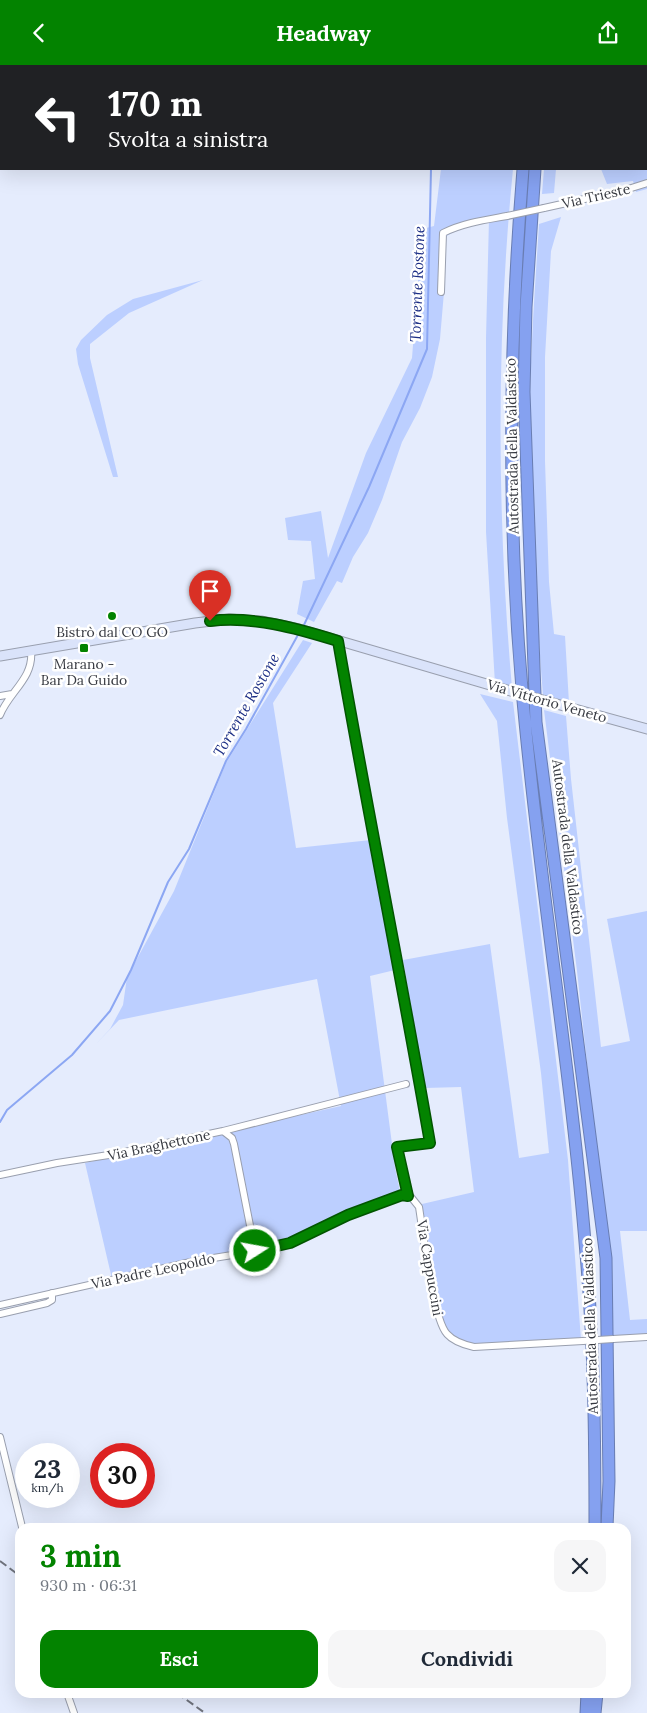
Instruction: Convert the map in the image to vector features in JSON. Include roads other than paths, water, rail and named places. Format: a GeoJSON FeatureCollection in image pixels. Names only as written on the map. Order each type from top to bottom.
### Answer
{"type":"FeatureCollection","features":[{"type":"Feature","properties":{"kind":"highway","name":"Autostrada della Valdastico"},"geometry":{"type":"LineString","coordinates":[[523,170],[516,256],[511,361],[513,570],[528,750],[571,1111],[586,1255],[593,1389],[594,1523]]}},
{"type":"Feature","properties":{"kind":"highway","name":"Autostrada della Valdastico"},"geometry":{"type":"LineString","coordinates":[[535,170],[526,307],[524,392],[536,722],[606,1259],[609,1481],[607,1523]]}},
{"type":"Feature","properties":{"kind":"highway"},"geometry":{"type":"LineString","coordinates":[[586,1713],[587,1698]]}},
{"type":"Feature","properties":{"kind":"highway"},"geometry":{"type":"LineString","coordinates":[[595,1713],[596,1698]]}},
{"type":"Feature","properties":{"kind":"main road"},"geometry":{"type":"LineString","coordinates":[[0,656],[229,619],[261,621],[299,629],[338,641]]}},
{"type":"Feature","properties":{"kind":"main road","name":"Via Vittorio Veneto"},"geometry":{"type":"LineString","coordinates":[[338,641],[647,729]]}},
{"type":"Feature","properties":{"kind":"street","name":"Via Trieste"},"geometry":{"type":"LineString","coordinates":[[441,291],[443,233],[465,224],[625,190],[647,183]]}},
{"type":"Feature","properties":{"kind":"street","name":"Via Cappuccini"},"geometry":{"type":"LineString","coordinates":[[338,641],[359,764],[416,1059],[430,1143],[397,1147],[408,1196],[415,1200],[419,1207],[438,1318],[447,1335],[464,1345],[474,1347],[647,1337]]}},
{"type":"Feature","properties":{"kind":"street"},"geometry":{"type":"LineString","coordinates":[[0,715],[12,694],[30,670],[31,651]]}},
{"type":"Feature","properties":{"kind":"street"},"geometry":{"type":"LineString","coordinates":[[0,697],[12,694]]}},
{"type":"Feature","properties":{"kind":"street"},"geometry":{"type":"LineString","coordinates":[[223,1131],[406,1084]]}},
{"type":"Feature","properties":{"kind":"street","name":"Via Braghettone"},"geometry":{"type":"LineString","coordinates":[[0,1175],[223,1131],[232,1138],[234,1143],[255,1251]]}},
{"type":"Feature","properties":{"kind":"street"},"geometry":{"type":"LineString","coordinates":[[255,1251],[290,1243],[371,1205],[402,1195],[408,1196]]}},
{"type":"Feature","properties":{"kind":"street","name":"Via Padre Leopoldo"},"geometry":{"type":"LineString","coordinates":[[0,1305],[195,1261],[255,1251]]}},
{"type":"Feature","properties":{"kind":"street","name":"Via Padre Leopoldo"},"geometry":{"type":"LineString","coordinates":[[0,1314],[47,1303],[52,1300],[52,1293]]}},
{"type":"Feature","properties":{"kind":"street"},"geometry":{"type":"LineString","coordinates":[[0,1437],[21,1523]]}},
{"type":"Feature","properties":{"kind":"street"},"geometry":{"type":"LineString","coordinates":[[69,1698],[74,1713]]}},
{"type":"Feature","properties":{"kind":"waterway","name":"Torrente Rostone"},"geometry":{"type":"LineString","coordinates":[[303,627],[369,487],[427,349],[431,170]]}},
{"type":"Feature","properties":{"kind":"waterway","name":"Torrente Rostone"},"geometry":{"type":"LineString","coordinates":[[0,1122],[7,1110],[72,1055],[110,1011],[131,970],[168,882],[189,849],[226,761],[246,729],[299,633]]}},
{"type":"Feature","properties":{"kind":"railway"},"geometry":{"type":"LineString","coordinates":[[0,1561],[15,1572]]}},
{"type":"Feature","properties":{"kind":"railway"},"geometry":{"type":"LineString","coordinates":[[184,1698],[205,1713]]}},
{"type":"Feature","properties":{"kind":"place","name":"Bistrò dal CO GO"},"geometry":{"type":"Point","coordinates":[112,616]}},
{"type":"Feature","properties":{"kind":"place","name":"Marano - Bar Da Guido"},"geometry":{"type":"Point","coordinates":[84,648]}}]}
